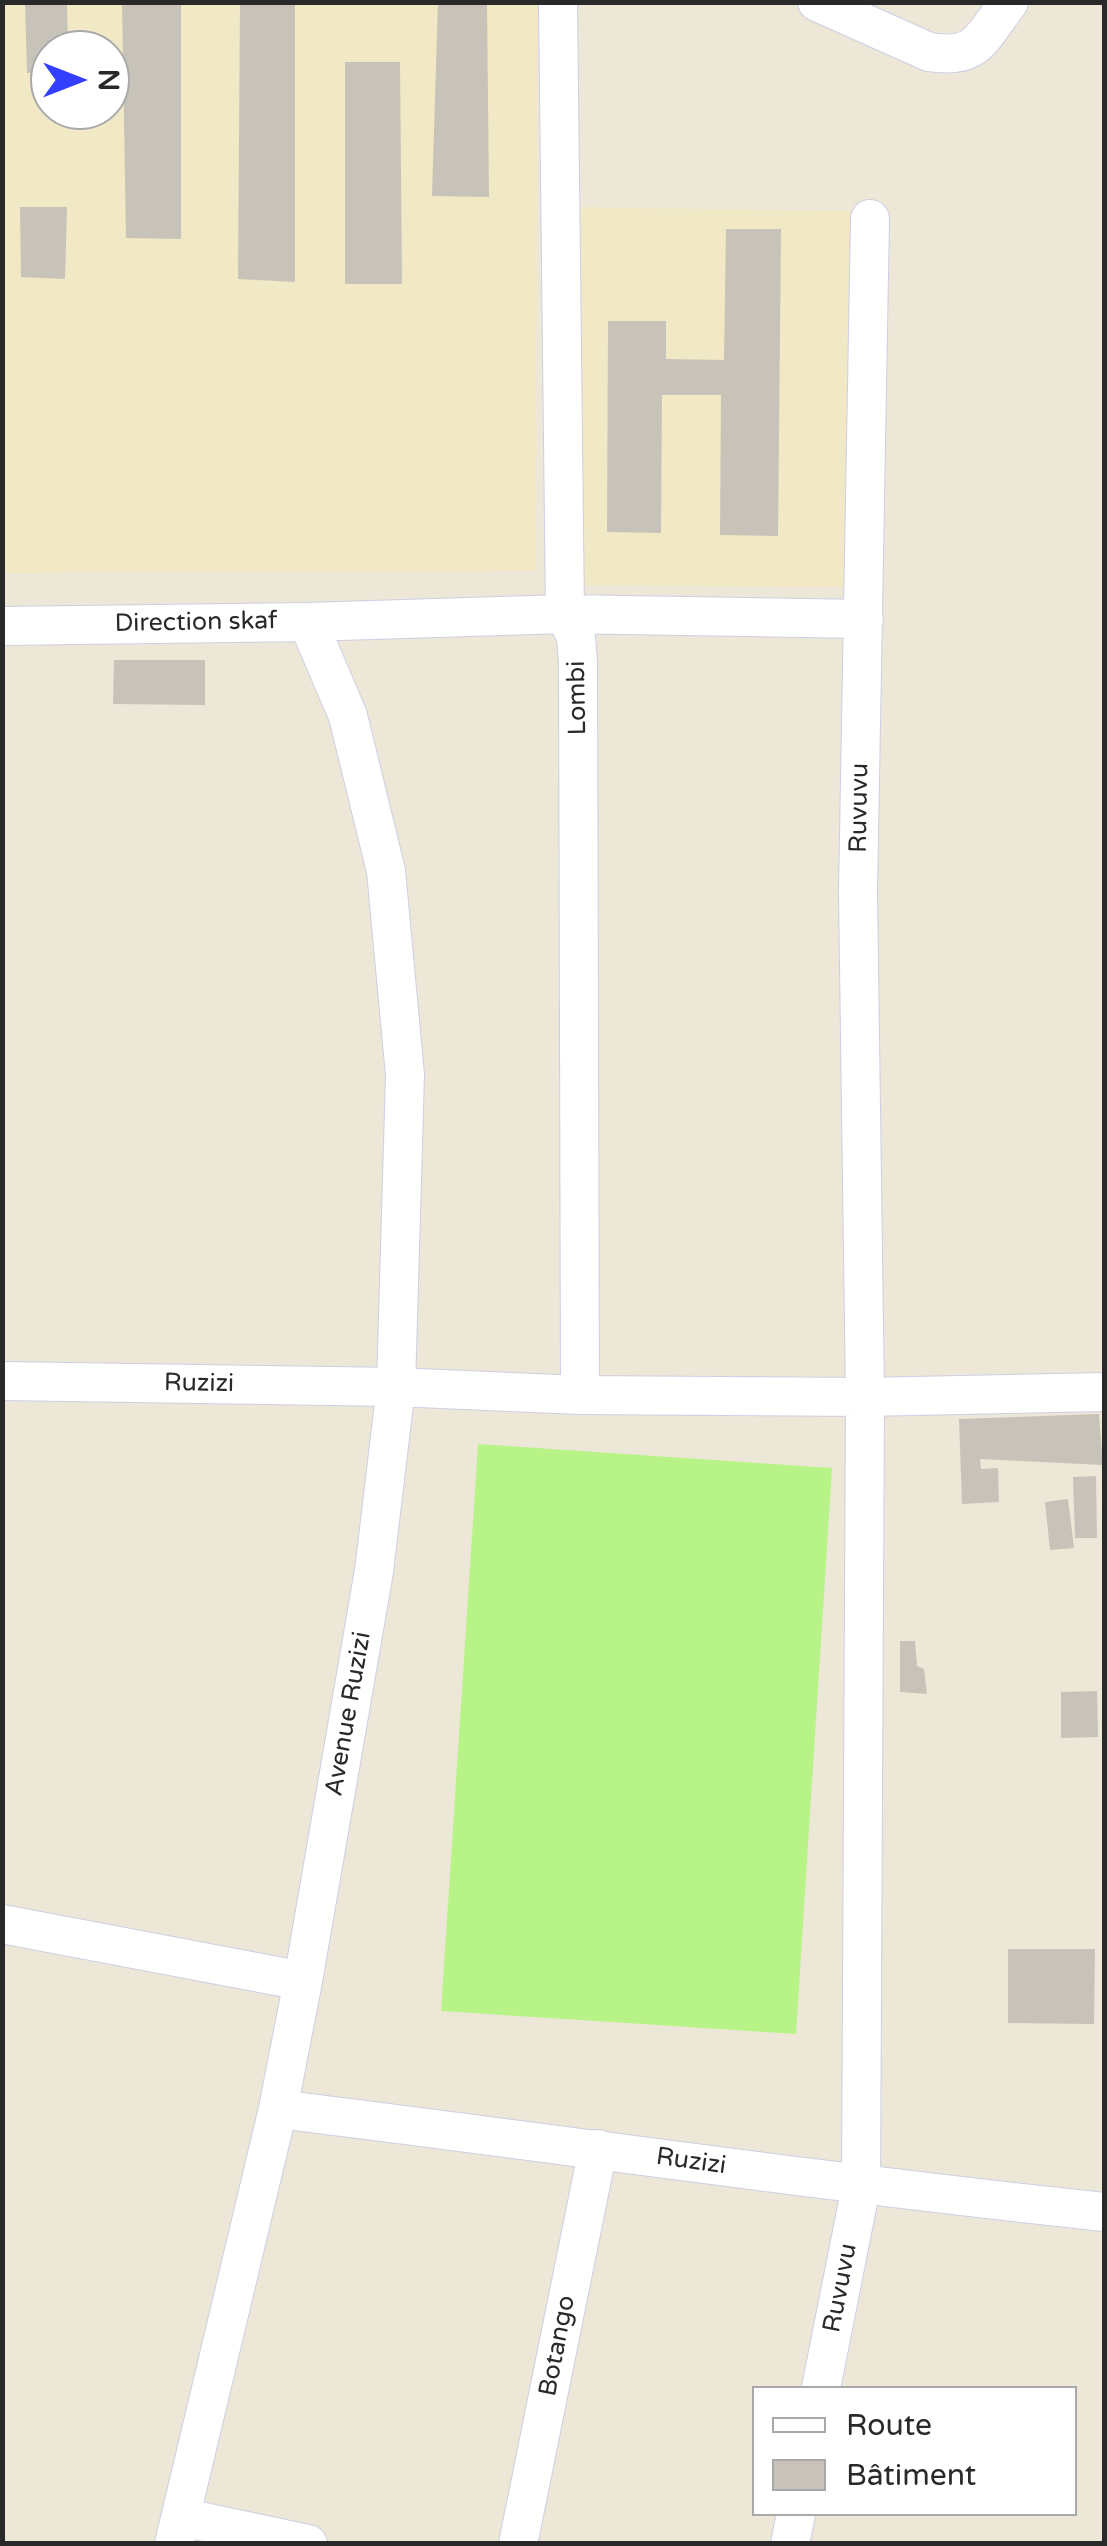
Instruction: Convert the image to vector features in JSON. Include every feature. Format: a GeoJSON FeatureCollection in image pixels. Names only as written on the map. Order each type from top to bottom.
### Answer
{"type":"FeatureCollection","features":[{"type":"Feature","properties":{"kind":"street","name":"Lombi"},"geometry":{"type":"LineString","coordinates":[[558,2],[564,614],[576,637],[578,662],[580,1396]]}},
{"type":"Feature","properties":{"kind":"street"},"geometry":{"type":"LineString","coordinates":[[816,2],[929,52],[949,55],[971,50],[1009,2]]}},
{"type":"Feature","properties":{"kind":"street","name":"Ruvuvu"},"geometry":{"type":"LineString","coordinates":[[820,2386],[861,2186],[865,1397],[858,910],[870,219]]}},
{"type":"Feature","properties":{"kind":"street"},"geometry":{"type":"LineString","coordinates":[[308,622],[564,614],[864,619]]}},
{"type":"Feature","properties":{"kind":"street","name":"Direction skaf"},"geometry":{"type":"LineString","coordinates":[[2,626],[308,622],[348,716],[386,871]]}},
{"type":"Feature","properties":{"kind":"street","name":"Avenue Ruzizi"},"geometry":{"type":"LineString","coordinates":[[178,2530],[278,2109],[374,1572],[396,1386],[406,1075],[386,871]]}},
{"type":"Feature","properties":{"kind":"street","name":"Ruzizi"},"geometry":{"type":"LineString","coordinates":[[2,1381],[396,1386],[580,1396],[865,1397],[1104,1392]]}},
{"type":"Feature","properties":{"kind":"street"},"geometry":{"type":"LineString","coordinates":[[2,1924],[303,1981]]}},
{"type":"Feature","properties":{"kind":"street","name":"Ruzizi"},"geometry":{"type":"LineString","coordinates":[[278,2109],[861,2186],[1104,2212]]}},
{"type":"Feature","properties":{"kind":"street","name":"Botango"},"geometry":{"type":"LineString","coordinates":[[518,2544],[598,2149]]}},
{"type":"Feature","properties":{"kind":"street"},"geometry":{"type":"LineString","coordinates":[[790,2544],[796,2516]]}},
{"type":"Feature","properties":{"kind":"street"},"geometry":{"type":"LineString","coordinates":[[178,2530],[308,2544]]}},
{"type":"Feature","properties":{"kind":"shaded area"},"geometry":{"type":"Polygon","coordinates":[[[2,3],[537,3],[536,571],[3,573],[2,3]]]}},
{"type":"Feature","properties":{"kind":"shaded area"},"geometry":{"type":"Polygon","coordinates":[[[571,207],[856,211],[848,587],[569,585],[571,207]]]}},
{"type":"Feature","properties":{"kind":"green space"},"geometry":{"type":"Polygon","coordinates":[[[478,1444],[832,1468],[796,2034],[441,2011],[478,1444]]]}},
{"type":"Feature","properties":{"kind":"building"},"geometry":{"type":"Polygon","coordinates":[[[25,2],[67,2],[68,30],[30,30],[27,73],[25,2]]]}},
{"type":"Feature","properties":{"kind":"building"},"geometry":{"type":"Polygon","coordinates":[[[122,2],[181,2],[181,239],[126,238],[124,130],[130,130],[130,30],[122,30],[122,2]]]}},
{"type":"Feature","properties":{"kind":"building"},"geometry":{"type":"Polygon","coordinates":[[[240,2],[295,2],[295,282],[238,279],[240,2]]]}},
{"type":"Feature","properties":{"kind":"building"},"geometry":{"type":"Polygon","coordinates":[[[438,2],[487,2],[489,197],[432,196],[438,2]]]}},
{"type":"Feature","properties":{"kind":"building"},"geometry":{"type":"Polygon","coordinates":[[[345,62],[400,62],[402,284],[345,284],[345,62]]]}},
{"type":"Feature","properties":{"kind":"building"},"geometry":{"type":"Polygon","coordinates":[[[20,207],[67,207],[65,279],[21,277],[20,207]]]}},
{"type":"Feature","properties":{"kind":"building"},"geometry":{"type":"Polygon","coordinates":[[[726,229],[781,229],[778,536],[720,535],[721,395],[662,395],[661,533],[607,532],[608,321],[666,321],[666,359],[724,360],[726,229]]]}},
{"type":"Feature","properties":{"kind":"building"},"geometry":{"type":"Polygon","coordinates":[[[114,660],[205,660],[205,705],[113,704],[114,660]]]}},
{"type":"Feature","properties":{"kind":"building"},"geometry":{"type":"Polygon","coordinates":[[[1099,1414],[1103,1465],[980,1459],[981,1469],[998,1468],[999,1502],[962,1504],[959,1419],[1099,1414]]]}},
{"type":"Feature","properties":{"kind":"building"},"geometry":{"type":"Polygon","coordinates":[[[1096,1476],[1097,1538],[1075,1538],[1073,1477],[1096,1476]]]}},
{"type":"Feature","properties":{"kind":"building"},"geometry":{"type":"Polygon","coordinates":[[[1068,1499],[1074,1548],[1050,1550],[1045,1502],[1068,1499]]]}},
{"type":"Feature","properties":{"kind":"building"},"geometry":{"type":"Polygon","coordinates":[[[900,1641],[915,1641],[917,1666],[924,1669],[927,1694],[900,1692],[900,1641]]]}},
{"type":"Feature","properties":{"kind":"building"},"geometry":{"type":"Polygon","coordinates":[[[1097,1691],[1098,1737],[1061,1738],[1061,1692],[1097,1691]]]}},
{"type":"Feature","properties":{"kind":"building"},"geometry":{"type":"Polygon","coordinates":[[[1008,1949],[1095,1949],[1094,2024],[1008,2023],[1008,1949]]]}}]}
